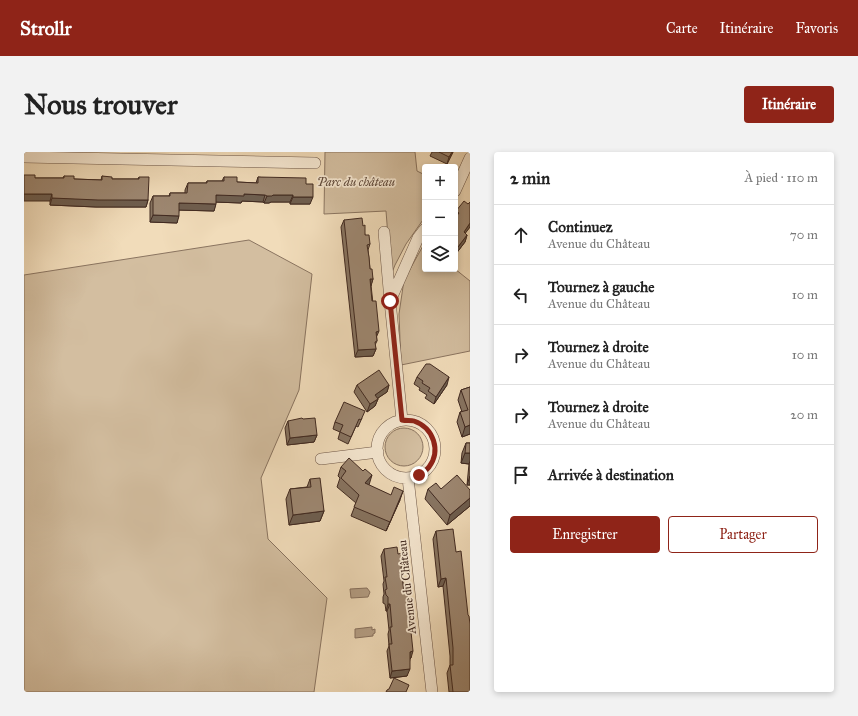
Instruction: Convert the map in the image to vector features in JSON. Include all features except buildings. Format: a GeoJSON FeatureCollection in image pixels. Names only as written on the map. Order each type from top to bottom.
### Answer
{"type":"FeatureCollection","features":[{"type":"Feature","properties":{"kind":"street"},"geometry":{"type":"LineString","coordinates":[[24,157],[169,156],[316,163]]}},
{"type":"Feature","properties":{"kind":"street"},"geometry":{"type":"LineString","coordinates":[[458,184],[470,158]]}},
{"type":"Feature","properties":{"kind":"street"},"geometry":{"type":"LineString","coordinates":[[384,232],[402,420]]}},
{"type":"Feature","properties":{"kind":"street"},"geometry":{"type":"LineString","coordinates":[[390,301],[418,238],[422,233]]}},
{"type":"Feature","properties":{"kind":"street"},"geometry":{"type":"LineString","coordinates":[[402,420],[414,421],[424,426],[432,435],[435,446],[434,458],[429,468],[419,475],[408,478],[397,476],[388,471],[381,462],[378,452],[378,443],[381,435],[394,423],[402,420]]}},
{"type":"Feature","properties":{"kind":"street"},"geometry":{"type":"LineString","coordinates":[[321,459],[378,452]]}},
{"type":"Feature","properties":{"kind":"street","name":"Avenue du Château"},"geometry":{"type":"LineString","coordinates":[[408,478],[432,692]]}},
{"type":"Feature","properties":{"kind":"green space","name":"Parc du château"},"geometry":{"type":"Polygon","coordinates":[[[325,152],[415,152],[417,171],[422,174],[422,221],[406,244],[391,275],[386,211],[324,214],[325,152]]]}},
{"type":"Feature","properties":{"kind":"green space"},"geometry":{"type":"Polygon","coordinates":[[[249,240],[312,274],[299,390],[261,478],[268,539],[327,598],[314,692],[24,692],[24,275],[249,240]]]}},
{"type":"Feature","properties":{"kind":"green space"},"geometry":{"type":"Polygon","coordinates":[[[422,248],[422,272],[458,271],[470,281],[470,351],[401,365],[399,314],[404,280],[422,248]]]}},
{"type":"Feature","properties":{"kind":"green space"},"geometry":{"type":"Polygon","coordinates":[[[400,428],[408,428],[415,431],[420,436],[423,447],[420,458],[415,463],[408,466],[400,466],[393,463],[388,458],[385,451],[385,443],[388,436],[393,431],[400,428]]]}},
{"type":"Feature","properties":{"kind":"shaded area"},"geometry":{"type":"Polygon","coordinates":[[[367,588],[370,592],[368,597],[351,598],[350,589],[367,588]]]}},
{"type":"Feature","properties":{"kind":"shaded area"},"geometry":{"type":"Polygon","coordinates":[[[372,627],[372,630],[375,629],[373,636],[355,638],[355,629],[372,627]]]}},
{"type":"Feature","properties":{"kind":"route"},"geometry":{"type":"LineString","coordinates":[[390,301],[402,420],[414,421],[424,426],[432,435],[435,446],[434,458],[429,468],[419,475]]}}]}
